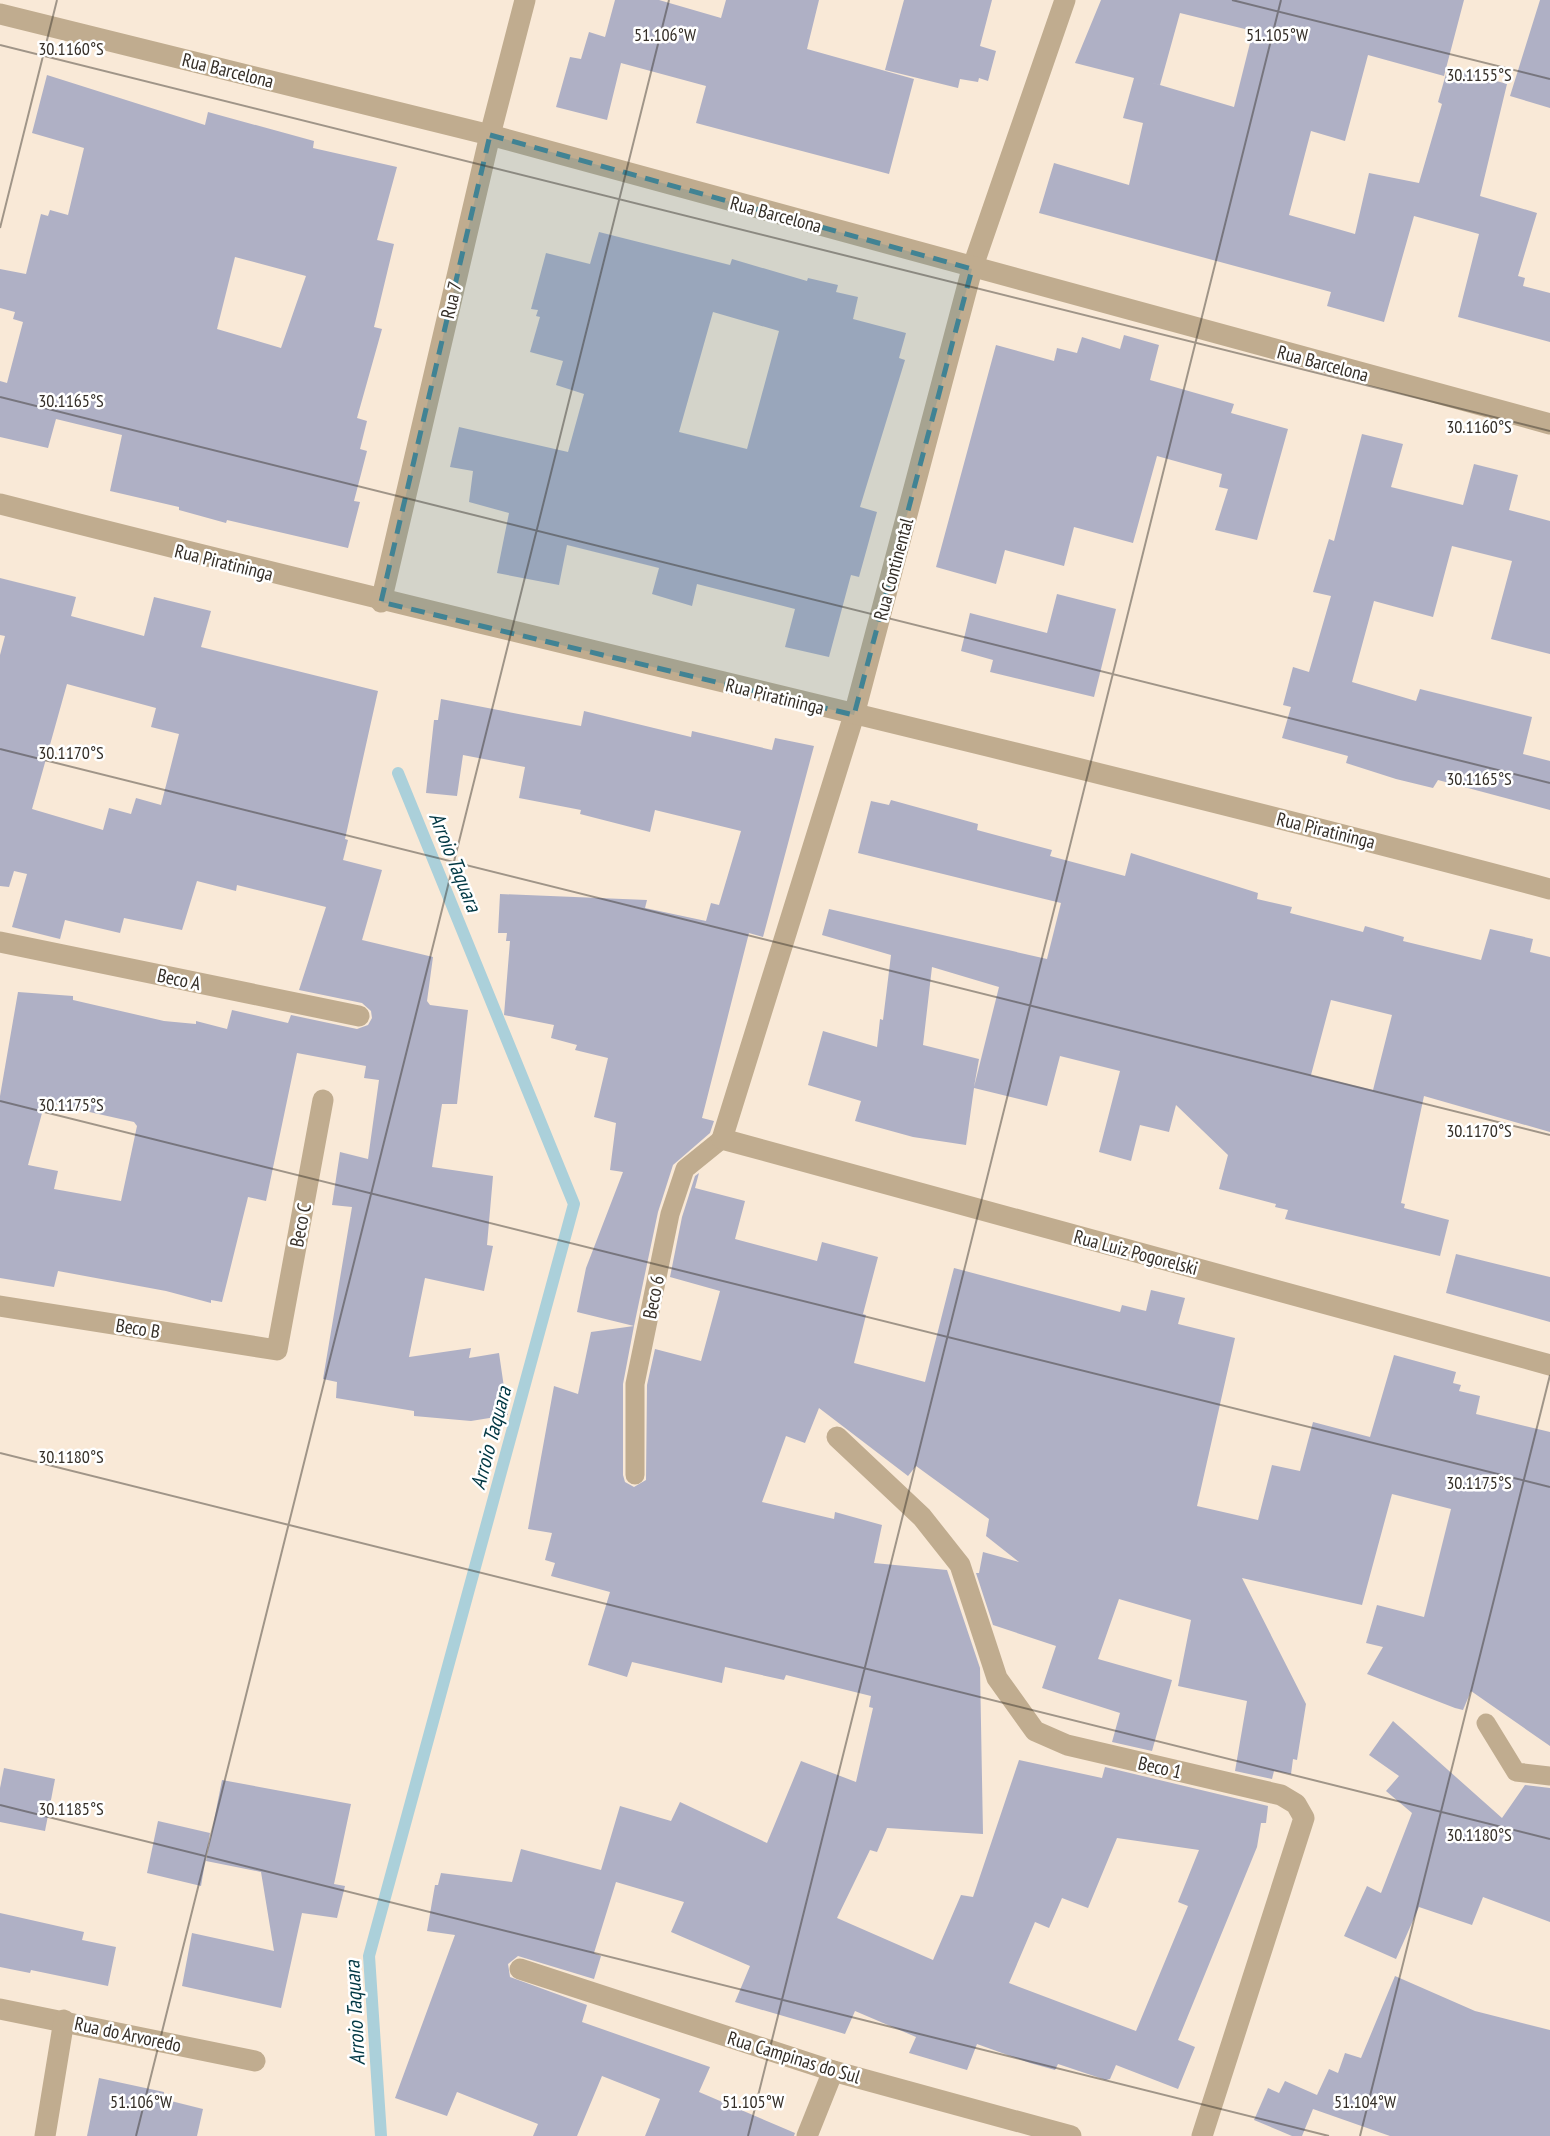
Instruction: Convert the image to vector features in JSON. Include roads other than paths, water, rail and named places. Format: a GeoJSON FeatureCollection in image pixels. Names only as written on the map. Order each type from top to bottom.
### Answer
{"type":"FeatureCollection","features":[{"type":"Feature","properties":{"kind":"street","name":"Rua 7"},"geometry":{"type":"LineString","coordinates":[[381,601],[490,135],[525,0]]}},
{"type":"Feature","properties":{"kind":"street","name":"Rua Continental"},"geometry":{"type":"LineString","coordinates":[[722,1139],[854,715],[972,269],[1065,0]]}},
{"type":"Feature","properties":{"kind":"street","name":"Rua Barcelona"},"geometry":{"type":"LineString","coordinates":[[0,14],[490,135],[972,269],[1550,424]]}},
{"type":"Feature","properties":{"kind":"street","name":"Rua Piratininga"},"geometry":{"type":"LineString","coordinates":[[0,504],[381,601],[1316,827],[1550,889]]}},
{"type":"Feature","properties":{"kind":"street","name":"Beco A"},"geometry":{"type":"LineString","coordinates":[[0,942],[359,1016]]}},
{"type":"Feature","properties":{"kind":"street","name":"Beco C"},"geometry":{"type":"LineString","coordinates":[[277,1350],[323,1100]]}},
{"type":"Feature","properties":{"kind":"street","name":"Rua Luiz Pogorelski"},"geometry":{"type":"LineString","coordinates":[[722,1139],[1550,1365]]}},
{"type":"Feature","properties":{"kind":"street","name":"Beco B"},"geometry":{"type":"LineString","coordinates":[[0,1306],[277,1350]]}},
{"type":"Feature","properties":{"kind":"street","name":"Beco 1"},"geometry":{"type":"LineString","coordinates":[[837,1437],[922,1517],[960,1565],[997,1678],[1035,1731],[1067,1745],[1281,1795],[1296,1804],[1304,1818],[1202,2136]]}},
{"type":"Feature","properties":{"kind":"street","name":"Rua Campinas do Sul"},"geometry":{"type":"LineString","coordinates":[[520,1969],[833,2071],[1070,2136]]}},
{"type":"Feature","properties":{"kind":"street","name":"Rua do Arvoredo"},"geometry":{"type":"LineString","coordinates":[[0,2009],[255,2061]]}},
{"type":"Feature","properties":{"kind":"street"},"geometry":{"type":"LineString","coordinates":[[45,2136],[64,2020]]}},
{"type":"Feature","properties":{"kind":"street"},"geometry":{"type":"LineString","coordinates":[[807,2136],[833,2071]]}},
{"type":"Feature","properties":{"kind":"lane","name":"Beco 6"},"geometry":{"type":"LineString","coordinates":[[635,1475],[635,1384],[670,1214],[685,1169],[722,1139]]}},
{"type":"Feature","properties":{"kind":"lane"},"geometry":{"type":"LineString","coordinates":[[1486,1723],[1516,1772],[1550,1776]]}},
{"type":"Feature","properties":{"kind":"waterway","name":"Arroio Taquara"},"geometry":{"type":"LineString","coordinates":[[381,2136],[369,1956],[574,1204],[398,773]]}}]}
